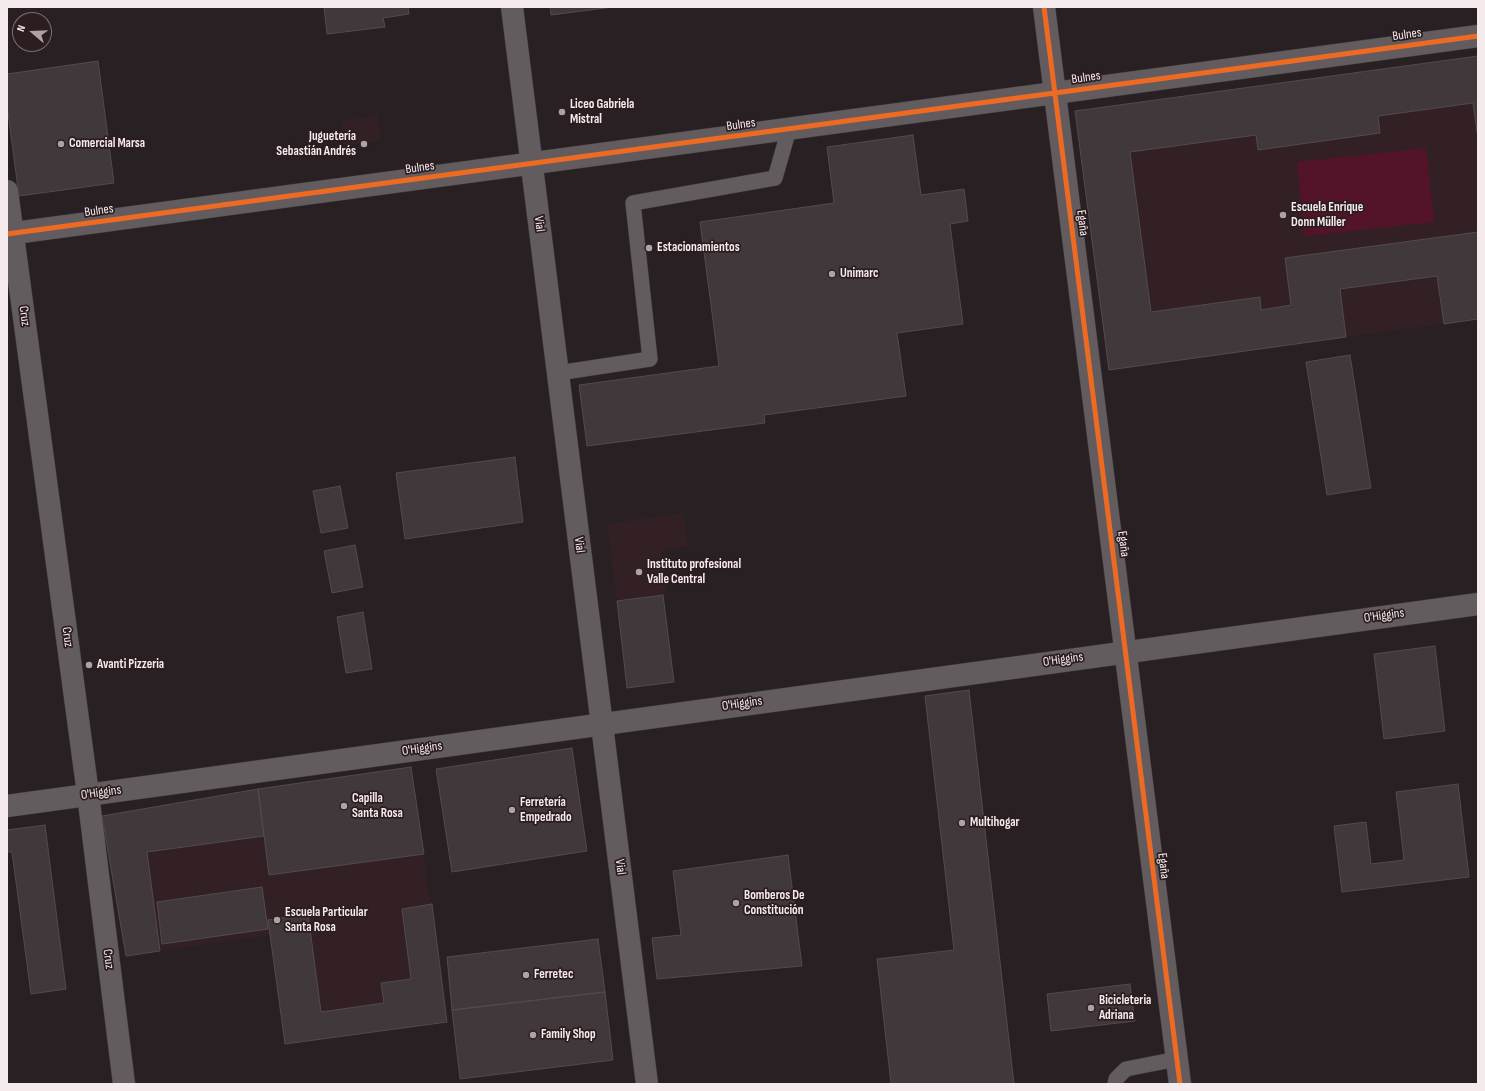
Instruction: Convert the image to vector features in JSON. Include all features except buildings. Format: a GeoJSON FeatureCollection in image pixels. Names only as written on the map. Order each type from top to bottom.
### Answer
{"type":"FeatureCollection","features":[{"type":"Feature","properties":{"kind":"street","name":"Vial"},"geometry":{"type":"LineString","coordinates":[[512,7],[647,1084]]}},
{"type":"Feature","properties":{"kind":"street","name":"Egaña"},"geometry":{"type":"LineString","coordinates":[[1044,7],[1180,1084]]}},
{"type":"Feature","properties":{"kind":"street","name":"Bulnes"},"geometry":{"type":"LineString","coordinates":[[10,234],[1478,36]]}},
{"type":"Feature","properties":{"kind":"street","name":"Cruz"},"geometry":{"type":"LineString","coordinates":[[7,191],[10,234],[88,794],[124,1084]]}},
{"type":"Feature","properties":{"kind":"street","name":"O'Higgins"},"geometry":{"type":"LineString","coordinates":[[7,806],[1478,604]]}},
{"type":"Feature","properties":{"kind":"lane"},"geometry":{"type":"LineString","coordinates":[[558,373],[650,359],[633,203],[775,178],[789,129]]}},
{"type":"Feature","properties":{"kind":"lane"},"geometry":{"type":"LineString","coordinates":[[1115,1084],[1116,1079],[1126,1068],[1177,1059]]}},
{"type":"Feature","properties":{"kind":"shaded area","name":"Escuela Enrique Donn Müller"},"geometry":{"type":"Polygon","coordinates":[[[1478,56],[1478,319],[1109,370],[1075,111],[1478,56]]]}},
{"type":"Feature","properties":{"kind":"shaded area","name":"Juguetería Sebastián Andrés"},"geometry":{"type":"Polygon","coordinates":[[[378,115],[382,140],[345,146],[341,121],[378,115]]]}},
{"type":"Feature","properties":{"kind":"shaded area"},"geometry":{"type":"Polygon","coordinates":[[[1426,148],[1434,222],[1305,236],[1297,162],[1426,148]]]}},
{"type":"Feature","properties":{"kind":"shaded area","name":"Instituto profesional Valle Central"},"geometry":{"type":"Polygon","coordinates":[[[684,513],[688,546],[662,550],[668,594],[617,601],[607,524],[684,513]]]}},
{"type":"Feature","properties":{"kind":"shaded area","name":"Escuela Particular Santa Rosa"},"geometry":{"type":"Polygon","coordinates":[[[411,767],[447,1022],[285,1044],[270,935],[126,956],[102,816],[258,789],[411,767]]]}},
{"type":"Feature","properties":{"kind":"cycle path"},"geometry":{"type":"LineString","coordinates":[[1044,7],[1180,1084]]}},
{"type":"Feature","properties":{"kind":"cycle path"},"geometry":{"type":"LineString","coordinates":[[7,234],[1478,36]]}},
{"type":"Feature","properties":{"kind":"place","name":"Liceo Gabriela Mistral"},"geometry":{"type":"Point","coordinates":[562,112]}},
{"type":"Feature","properties":{"kind":"place","name":"Comercial Marsa"},"geometry":{"type":"Point","coordinates":[61,144]}},
{"type":"Feature","properties":{"kind":"place","name":"Juguetería Sebastián Andrés"},"geometry":{"type":"Point","coordinates":[364,144]}},
{"type":"Feature","properties":{"kind":"place","name":"Escuela Enrique Donn Müller"},"geometry":{"type":"Point","coordinates":[1283,215]}},
{"type":"Feature","properties":{"kind":"place","name":"Estacionamientos"},"geometry":{"type":"Point","coordinates":[649,248]}},
{"type":"Feature","properties":{"kind":"place","name":"Unimarc"},"geometry":{"type":"Point","coordinates":[832,274]}},
{"type":"Feature","properties":{"kind":"place","name":"Instituto profesional Valle Central"},"geometry":{"type":"Point","coordinates":[639,572]}},
{"type":"Feature","properties":{"kind":"place","name":"Avanti Pizzeria"},"geometry":{"type":"Point","coordinates":[89,665]}},
{"type":"Feature","properties":{"kind":"place","name":"Capilla Santa Rosa"},"geometry":{"type":"Point","coordinates":[344,806]}},
{"type":"Feature","properties":{"kind":"place","name":"Ferretería Empedrado"},"geometry":{"type":"Point","coordinates":[512,810]}},
{"type":"Feature","properties":{"kind":"place","name":"Multihogar"},"geometry":{"type":"Point","coordinates":[962,823]}},
{"type":"Feature","properties":{"kind":"place","name":"Bomberos De Constitución"},"geometry":{"type":"Point","coordinates":[736,903]}},
{"type":"Feature","properties":{"kind":"place","name":"Escuela Particular Santa Rosa"},"geometry":{"type":"Point","coordinates":[277,920]}},
{"type":"Feature","properties":{"kind":"place","name":"Ferretec"},"geometry":{"type":"Point","coordinates":[526,975]}},
{"type":"Feature","properties":{"kind":"place","name":"Bicicleteria Adriana"},"geometry":{"type":"Point","coordinates":[1091,1008]}},
{"type":"Feature","properties":{"kind":"place","name":"Family Shop"},"geometry":{"type":"Point","coordinates":[533,1035]}}]}
